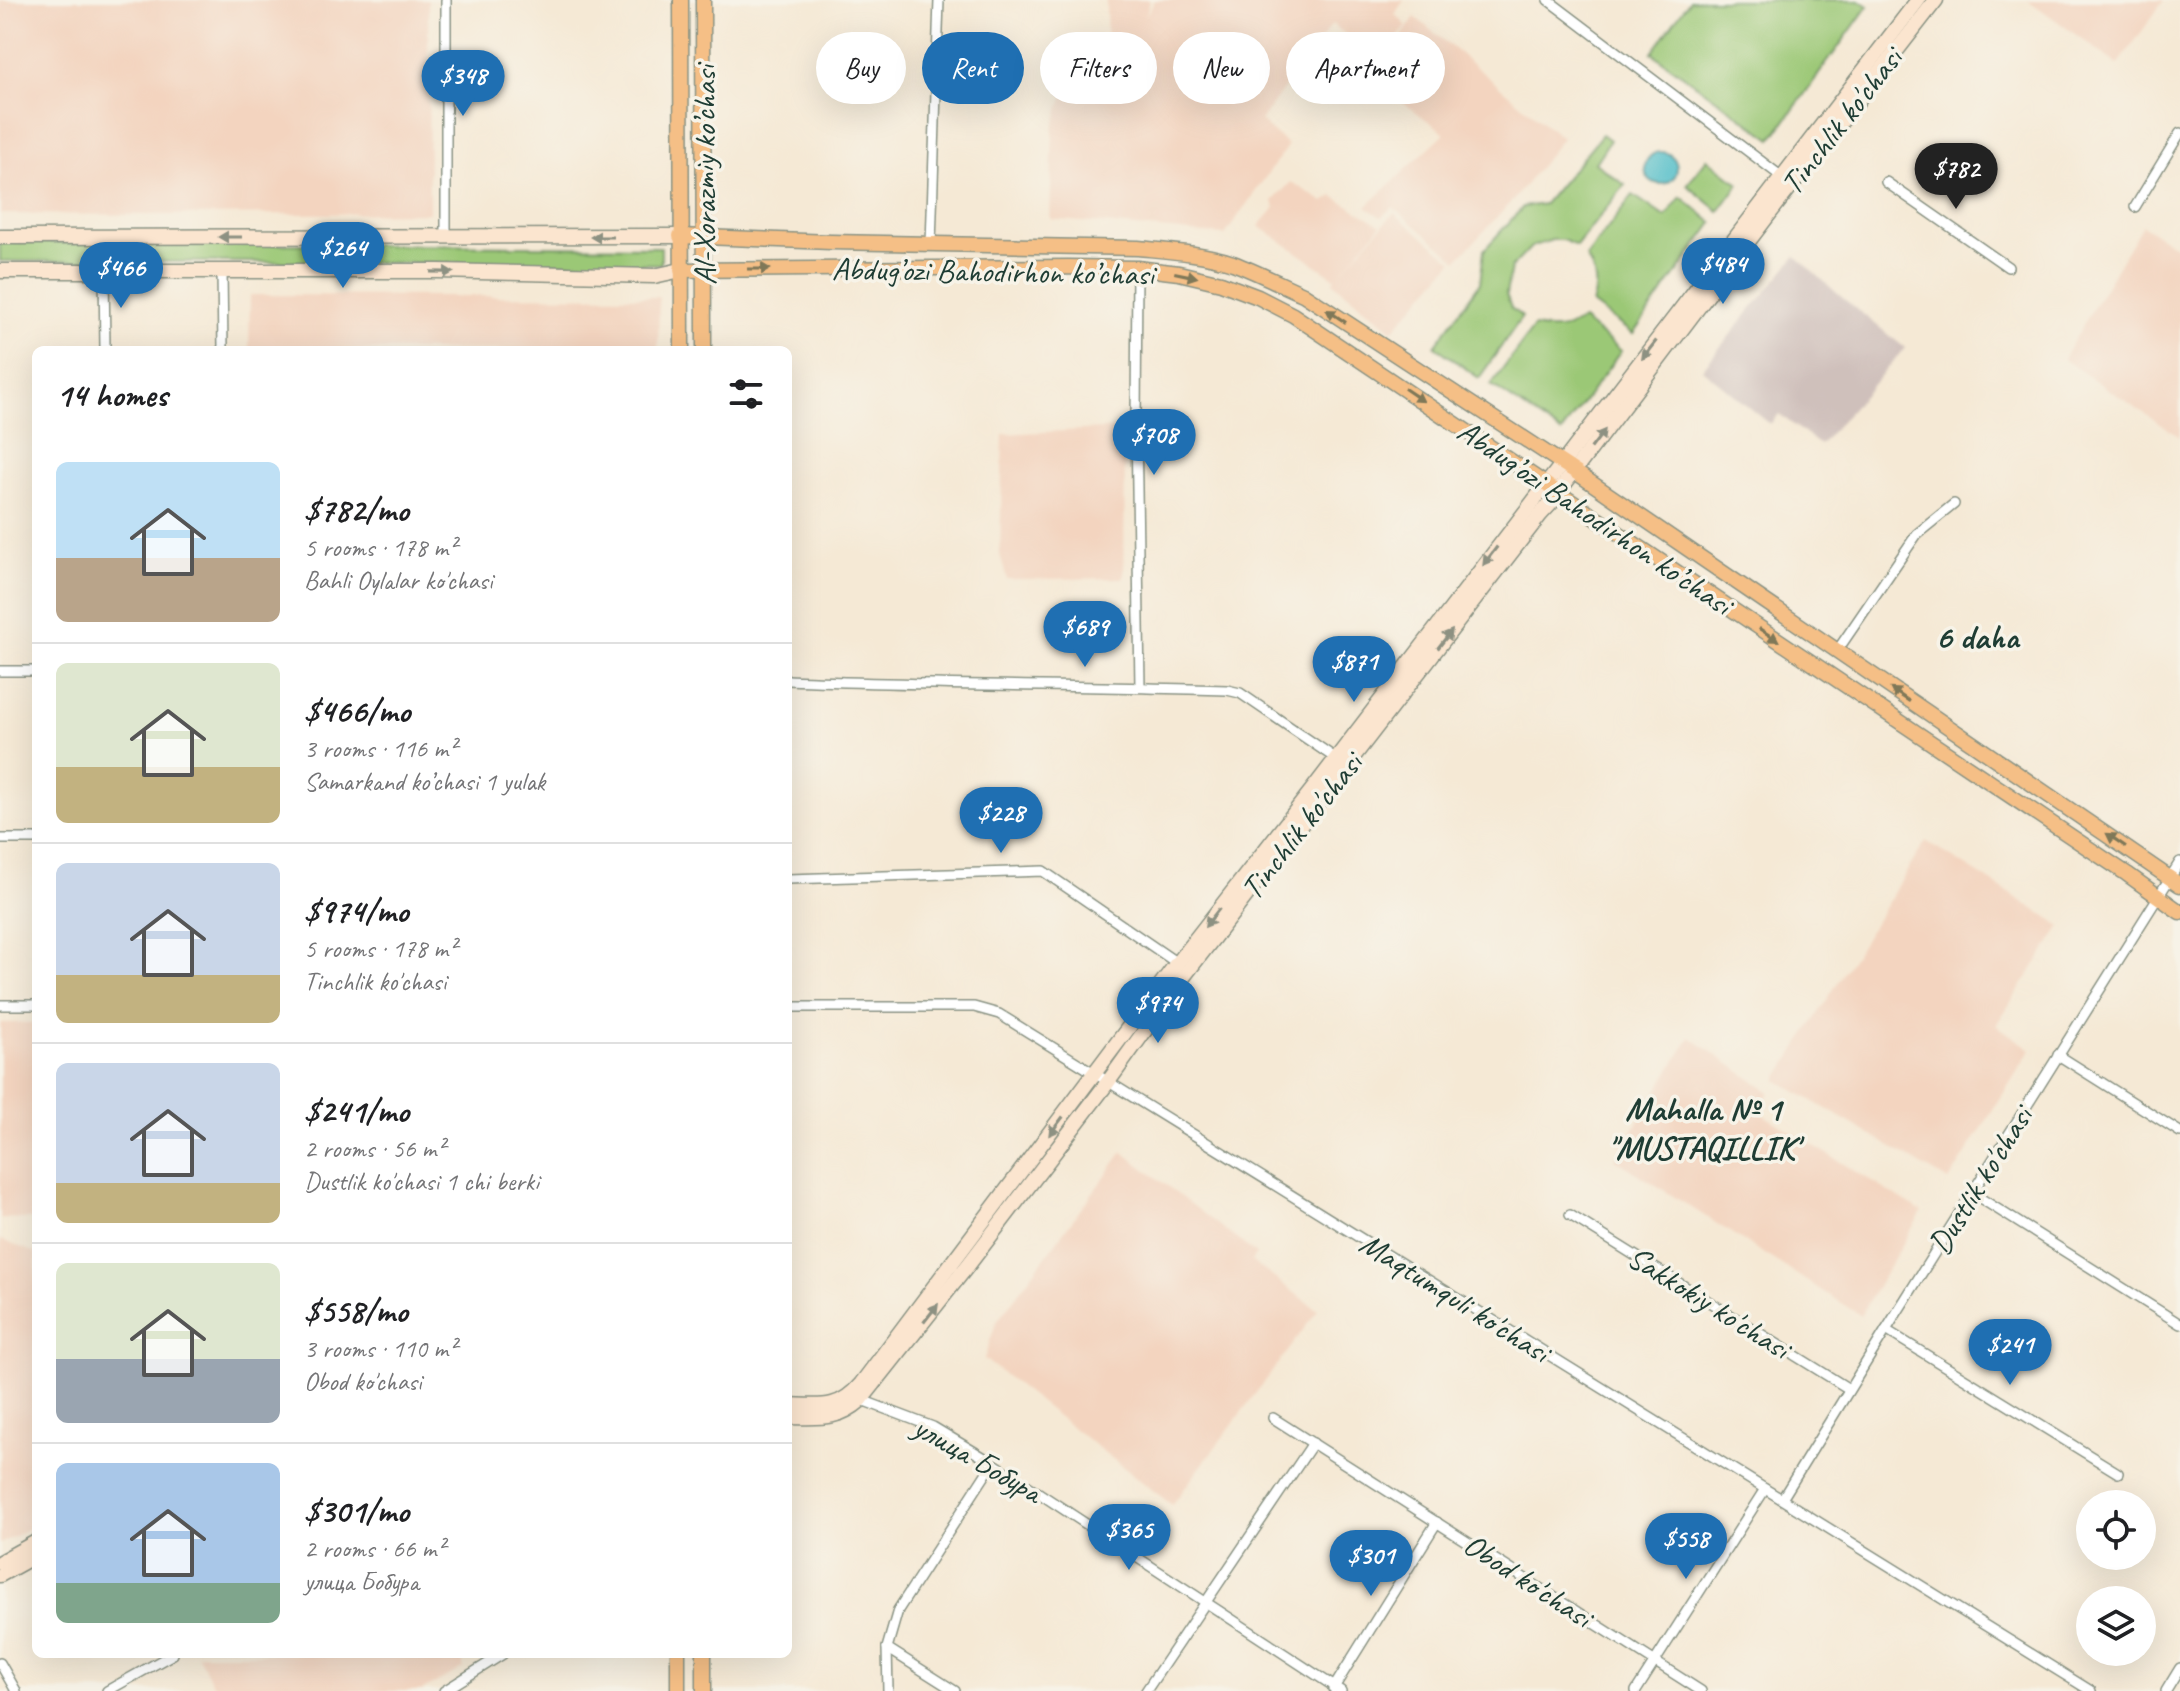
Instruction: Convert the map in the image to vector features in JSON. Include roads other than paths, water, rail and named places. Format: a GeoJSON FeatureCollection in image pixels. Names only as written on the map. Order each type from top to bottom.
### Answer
{"type":"FeatureCollection","features":[{"type":"Feature","properties":{"kind":"main road","name":"Al-Xorazmiy ko’chasi"},"geometry":{"type":"LineString","coordinates":[[681,0],[682,346]]}},
{"type":"Feature","properties":{"kind":"main road","name":"Al-Xorazmiy ko’chasi"},"geometry":{"type":"LineString","coordinates":[[703,0],[704,346]]}},
{"type":"Feature","properties":{"kind":"main road","name":"Tinchlik ko'chasi"},"geometry":{"type":"LineString","coordinates":[[792,1417],[842,1414],[969,1264],[1108,1082],[1342,762],[1787,181],[1918,0]]}},
{"type":"Feature","properties":{"kind":"main road","name":"Tinchlik ko'chasi"},"geometry":{"type":"LineString","coordinates":[[1787,181],[1936,0]]}},
{"type":"Feature","properties":{"kind":"main road","name":"Abdug’ozi Bahodirhon ko’chasi"},"geometry":{"type":"LineString","coordinates":[[0,237],[680,236],[1138,248],[1182,252],[1230,262],[1303,294],[1568,467],[2175,881]]}},
{"type":"Feature","properties":{"kind":"main road"},"geometry":{"type":"LineString","coordinates":[[1069,267],[1071,246]]}},
{"type":"Feature","properties":{"kind":"main road","name":"Abdug’ozi Bahodirhon ko’chasi"},"geometry":{"type":"LineString","coordinates":[[0,271],[222,270],[654,276],[703,269],[1069,267],[1137,268],[1179,273],[1221,283],[1293,315],[1553,487],[2180,912]]}},
{"type":"Feature","properties":{"kind":"main road","name":"Tinchlik ko'chasi"},"geometry":{"type":"LineString","coordinates":[[857,1397],[1177,963],[1342,762]]}},
{"type":"Feature","properties":{"kind":"main road"},"geometry":{"type":"LineString","coordinates":[[792,1405],[827,1406],[857,1397]]}},
{"type":"Feature","properties":{"kind":"main road"},"geometry":{"type":"LineString","coordinates":[[0,1562],[32,1544]]}},
{"type":"Feature","properties":{"kind":"main road"},"geometry":{"type":"LineString","coordinates":[[0,1575],[32,1557]]}},
{"type":"Feature","properties":{"kind":"main road"},"geometry":{"type":"LineString","coordinates":[[678,1658],[678,1691]]}},
{"type":"Feature","properties":{"kind":"main road"},"geometry":{"type":"LineString","coordinates":[[704,1658],[704,1691]]}},
{"type":"Feature","properties":{"kind":"street"},"geometry":{"type":"LineString","coordinates":[[446,0],[446,237]]}},
{"type":"Feature","properties":{"kind":"street"},"geometry":{"type":"LineString","coordinates":[[931,244],[939,0]]}},
{"type":"Feature","properties":{"kind":"street"},"geometry":{"type":"LineString","coordinates":[[1548,0],[1787,181]]}},
{"type":"Feature","properties":{"kind":"street"},"geometry":{"type":"LineString","coordinates":[[2135,207],[2180,133]]}},
{"type":"Feature","properties":{"kind":"street"},"geometry":{"type":"LineString","coordinates":[[1886,182],[2008,267]]}},
{"type":"Feature","properties":{"kind":"street"},"geometry":{"type":"LineString","coordinates":[[1137,268],[1140,687]]}},
{"type":"Feature","properties":{"kind":"street"},"geometry":{"type":"LineString","coordinates":[[104,270],[105,346]]}},
{"type":"Feature","properties":{"kind":"street"},"geometry":{"type":"LineString","coordinates":[[222,270],[223,346]]}},
{"type":"Feature","properties":{"kind":"street"},"geometry":{"type":"LineString","coordinates":[[1837,651],[1917,534],[1954,504]]}},
{"type":"Feature","properties":{"kind":"street"},"geometry":{"type":"LineString","coordinates":[[0,671],[32,671]]}},
{"type":"Feature","properties":{"kind":"street"},"geometry":{"type":"LineString","coordinates":[[792,680],[1227,690],[1240,693],[1342,762]]}},
{"type":"Feature","properties":{"kind":"street"},"geometry":{"type":"LineString","coordinates":[[0,839],[32,839]]}},
{"type":"Feature","properties":{"kind":"street","name":"Dustlik ko'chasi"},"geometry":{"type":"LineString","coordinates":[[1782,1499],[2158,897],[2175,881],[2180,862]]}},
{"type":"Feature","properties":{"kind":"street"},"geometry":{"type":"LineString","coordinates":[[792,879],[1043,871],[1177,963]]}},
{"type":"Feature","properties":{"kind":"street"},"geometry":{"type":"LineString","coordinates":[[0,1005],[32,1005]]}},
{"type":"Feature","properties":{"kind":"street","name":"Maqtumquli ko'chasi"},"geometry":{"type":"LineString","coordinates":[[792,1007],[981,1008],[999,1014],[2091,1691]]}},
{"type":"Feature","properties":{"kind":"street"},"geometry":{"type":"LineString","coordinates":[[2058,1055],[2180,1132]]}},
{"type":"Feature","properties":{"kind":"street"},"geometry":{"type":"LineString","coordinates":[[1972,1193],[2180,1324]]}},
{"type":"Feature","properties":{"kind":"street","name":"Sakkokiy ko'chasi"},"geometry":{"type":"LineString","coordinates":[[1570,1215],[1849,1389]]}},
{"type":"Feature","properties":{"kind":"street"},"geometry":{"type":"LineString","coordinates":[[1886,1330],[2118,1473]]}},
{"type":"Feature","properties":{"kind":"street","name":"улица Бобура"},"geometry":{"type":"LineString","coordinates":[[857,1397],[933,1427],[993,1463],[1335,1690]]}},
{"type":"Feature","properties":{"kind":"street","name":"Obod ko'chasi"},"geometry":{"type":"LineString","coordinates":[[1273,1418],[1701,1691]]}},
{"type":"Feature","properties":{"kind":"street"},"geometry":{"type":"LineString","coordinates":[[1146,1691],[1313,1443]]}},
{"type":"Feature","properties":{"kind":"street"},"geometry":{"type":"LineString","coordinates":[[888,1691],[887,1648],[898,1610],[993,1463]]}},
{"type":"Feature","properties":{"kind":"street"},"geometry":{"type":"LineString","coordinates":[[1636,1691],[1765,1489]]}},
{"type":"Feature","properties":{"kind":"street"},"geometry":{"type":"LineString","coordinates":[[1335,1690],[1437,1522]]}},
{"type":"Feature","properties":{"kind":"street"},"geometry":{"type":"LineString","coordinates":[[887,1648],[955,1691]]}},
{"type":"Feature","properties":{"kind":"street"},"geometry":{"type":"LineString","coordinates":[[107,1691],[166,1658]]}},
{"type":"Feature","properties":{"kind":"street"},"geometry":{"type":"LineString","coordinates":[[444,1691],[497,1658]]}},
{"type":"Feature","properties":{"kind":"street"},"geometry":{"type":"LineString","coordinates":[[0,1663],[16,1691]]}},
{"type":"Feature","properties":{"kind":"street"},"geometry":{"type":"LineString","coordinates":[[2166,1691],[2180,1668]]}},
{"type":"Feature","properties":{"kind":"water"},"geometry":{"type":"Polygon","coordinates":[[[1661,152],[1672,157],[1677,168],[1672,179],[1661,184],[1650,179],[1645,168],[1650,157],[1661,152]]]}},
{"type":"Feature","properties":{"kind":"district","name":"6 daha"},"geometry":{"type":"Point","coordinates":[1977,636]}},
{"type":"Feature","properties":{"kind":"district","name":"Mahalla № 1 \"MUSTAQILLIK'"},"geometry":{"type":"Point","coordinates":[1703,1128]}}]}
